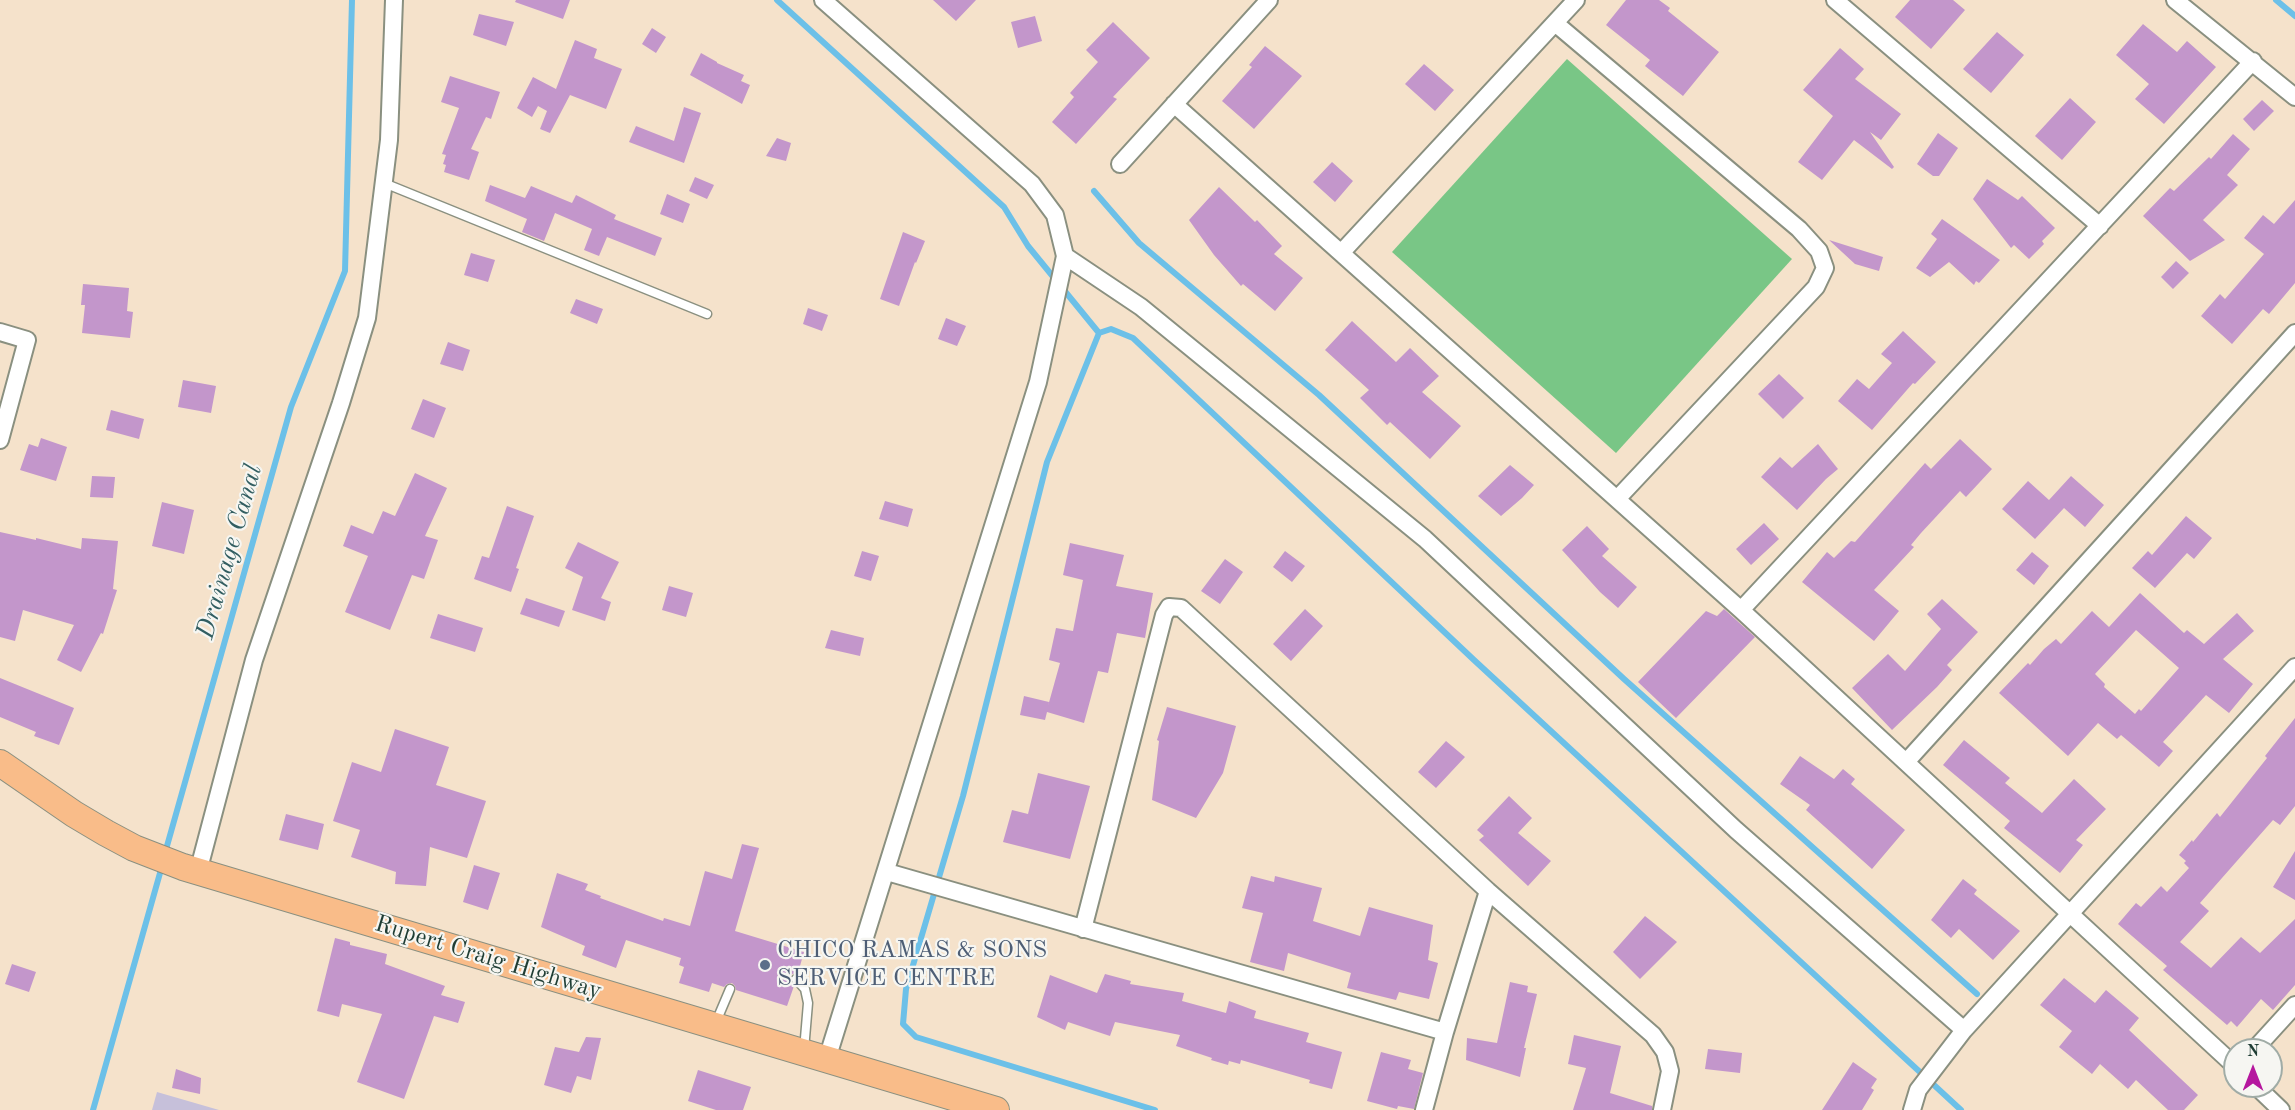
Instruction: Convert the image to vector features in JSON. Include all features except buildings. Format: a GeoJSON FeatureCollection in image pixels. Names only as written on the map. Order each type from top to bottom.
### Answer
{"type":"FeatureCollection","features":[{"type":"Feature","properties":{"kind":"main road","name":"Rupert Craig Highway"},"geometry":{"type":"LineString","coordinates":[[0,763],[74,814],[134,848],[190,869],[996,1110]]}},
{"type":"Feature","properties":{"kind":"street"},"geometry":{"type":"LineString","coordinates":[[190,869],[254,660],[341,404],[367,318],[389,140],[394,0]]}},
{"type":"Feature","properties":{"kind":"street"},"geometry":{"type":"LineString","coordinates":[[815,1055],[887,872],[1038,382],[1065,256],[1055,214],[1032,184],[823,0]]}},
{"type":"Feature","properties":{"kind":"street"},"geometry":{"type":"LineString","coordinates":[[1120,164],[1269,0]]}},
{"type":"Feature","properties":{"kind":"street"},"geometry":{"type":"LineString","coordinates":[[1341,253],[1576,0]]}},
{"type":"Feature","properties":{"kind":"street"},"geometry":{"type":"LineString","coordinates":[[1835,0],[2100,226]]}},
{"type":"Feature","properties":{"kind":"street"},"geometry":{"type":"LineString","coordinates":[[2175,0],[2295,97]]}},
{"type":"Feature","properties":{"kind":"street"},"geometry":{"type":"LineString","coordinates":[[1555,23],[1799,230],[1819,251],[1825,268],[1816,287],[1617,499]]}},
{"type":"Feature","properties":{"kind":"street"},"geometry":{"type":"LineString","coordinates":[[1741,610],[2253,61]]}},
{"type":"Feature","properties":{"kind":"street"},"geometry":{"type":"LineString","coordinates":[[1174,104],[1741,610],[2223,1055]]}},
{"type":"Feature","properties":{"kind":"street"},"geometry":{"type":"LineString","coordinates":[[1065,256],[1141,307],[1425,540],[1736,830],[1964,1030]]}},
{"type":"Feature","properties":{"kind":"street"},"geometry":{"type":"LineString","coordinates":[[0,332],[27,340],[0,440]]}},
{"type":"Feature","properties":{"kind":"street"},"geometry":{"type":"LineString","coordinates":[[1907,761],[2295,333]]}},
{"type":"Feature","properties":{"kind":"street"},"geometry":{"type":"LineString","coordinates":[[1083,929],[1164,615],[1169,607],[1181,608],[1488,891],[1653,1035],[1665,1052],[1670,1071],[1662,1110]]}},
{"type":"Feature","properties":{"kind":"street"},"geometry":{"type":"LineString","coordinates":[[1912,1110],[1918,1090],[1964,1030],[2295,667]]}},
{"type":"Feature","properties":{"kind":"street"},"geometry":{"type":"LineString","coordinates":[[887,872],[1445,1032]]}},
{"type":"Feature","properties":{"kind":"street"},"geometry":{"type":"LineString","coordinates":[[1424,1110],[1488,891]]}},
{"type":"Feature","properties":{"kind":"street"},"geometry":{"type":"LineString","coordinates":[[2265,1038],[2295,1005]]}},
{"type":"Feature","properties":{"kind":"street"},"geometry":{"type":"LineString","coordinates":[[2268,1098],[2281,1110]]}},
{"type":"Feature","properties":{"kind":"lane"},"geometry":{"type":"LineString","coordinates":[[384,183],[707,314]]}},
{"type":"Feature","properties":{"kind":"lane"},"geometry":{"type":"LineString","coordinates":[[796,979],[805,989],[815,1055]]}},
{"type":"Feature","properties":{"kind":"lane"},"geometry":{"type":"LineString","coordinates":[[714,1025],[730,988]]}},
{"type":"Feature","properties":{"kind":"shaded area"},"geometry":{"type":"Polygon","coordinates":[[[157,1092],[219,1110],[152,1110],[157,1092]]]}},
{"type":"Feature","properties":{"kind":"green space"},"geometry":{"type":"Polygon","coordinates":[[[1567,59],[1792,259],[1616,453],[1392,252],[1567,59]]]}},
{"type":"Feature","properties":{"kind":"waterway","name":"Drainage Canal"},"geometry":{"type":"LineString","coordinates":[[165,853],[291,407],[345,271],[352,0]]}},
{"type":"Feature","properties":{"kind":"waterway"},"geometry":{"type":"LineString","coordinates":[[777,0],[1004,207],[1028,246],[1099,333]]}},
{"type":"Feature","properties":{"kind":"waterway"},"geometry":{"type":"LineString","coordinates":[[2276,0],[2295,16]]}},
{"type":"Feature","properties":{"kind":"waterway"},"geometry":{"type":"LineString","coordinates":[[1094,191],[1139,243],[1319,395],[1624,679],[1977,994]]}},
{"type":"Feature","properties":{"kind":"waterway"},"geometry":{"type":"LineString","coordinates":[[1155,1110],[916,1037],[903,1024],[906,989],[963,796],[1047,462],[1099,333],[1111,329],[1133,338],[1474,660],[1961,1110]]}},
{"type":"Feature","properties":{"kind":"waterway","name":"Drainage Canal"},"geometry":{"type":"LineString","coordinates":[[93,1110],[162,866]]}},
{"type":"Feature","properties":{"kind":"place","name":"CHICO RAMAS & SONS SERVICE CENTRE"},"geometry":{"type":"Point","coordinates":[765,965]}}]}
